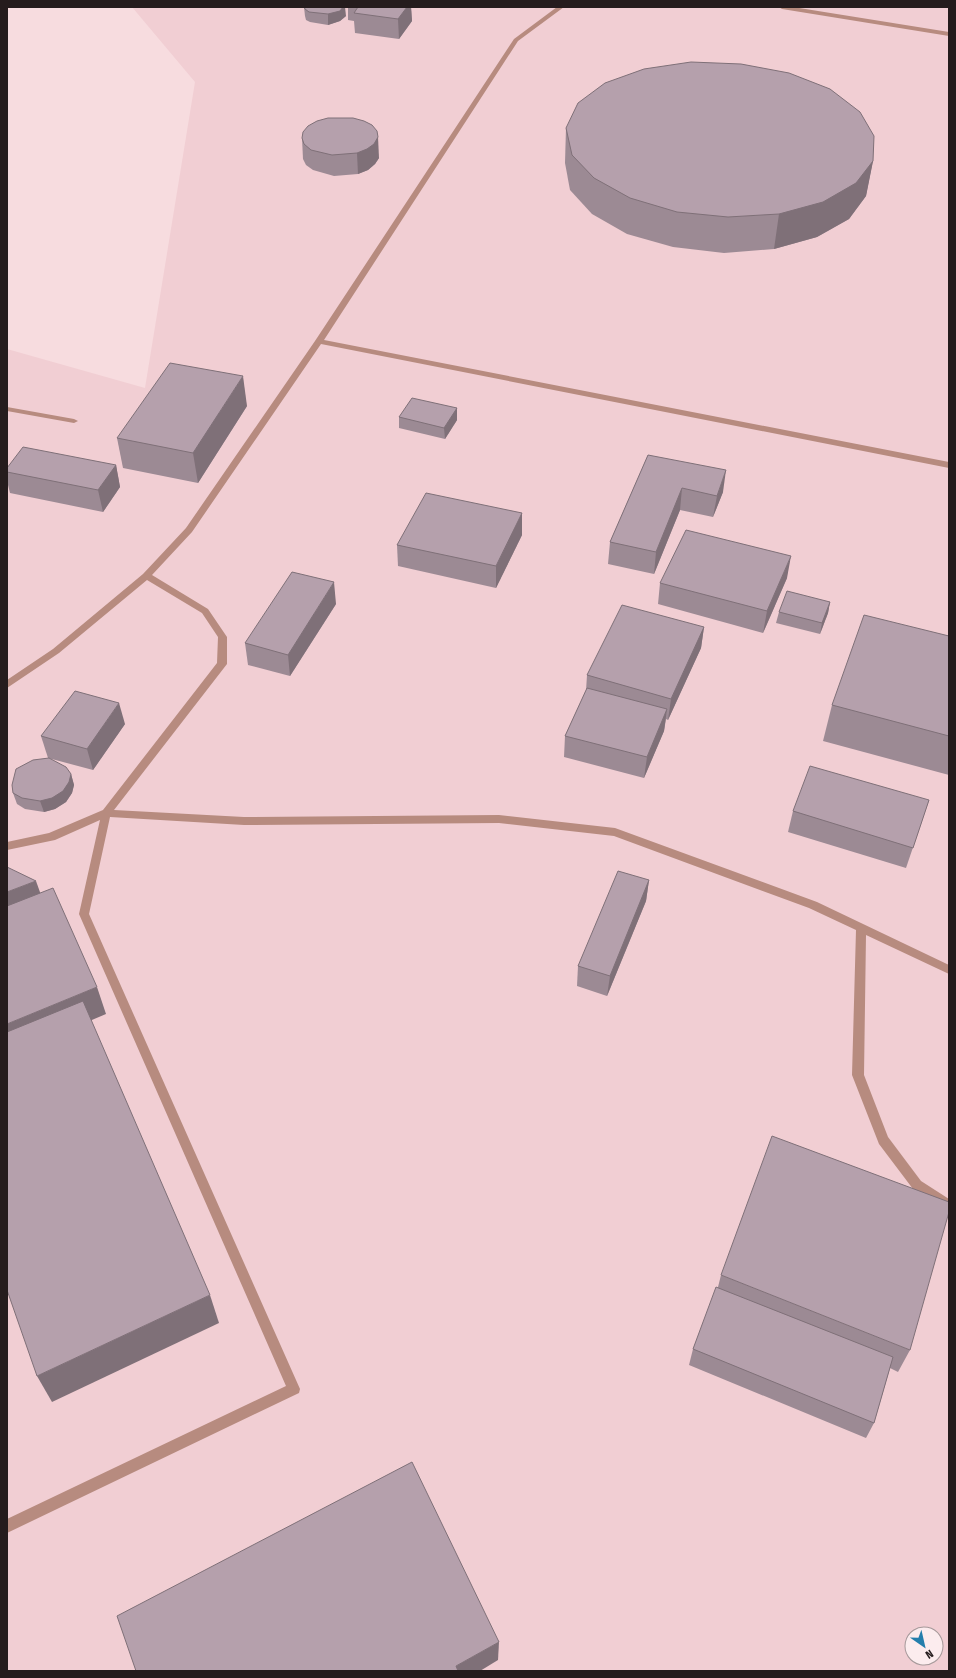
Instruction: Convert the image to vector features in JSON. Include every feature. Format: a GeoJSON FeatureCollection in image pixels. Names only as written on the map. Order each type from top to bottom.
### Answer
{"type":"FeatureCollection","features":[{"type":"Feature","properties":{"kind":"lane"},"geometry":{"type":"LineString","coordinates":[[7,685],[56,651],[146,576],[189,530],[319,341],[516,40],[561,7]]}},
{"type":"Feature","properties":{"kind":"lane"},"geometry":{"type":"LineString","coordinates":[[782,7],[949,34]]}},
{"type":"Feature","properties":{"kind":"lane"},"geometry":{"type":"LineString","coordinates":[[319,341],[949,465]]}},
{"type":"Feature","properties":{"kind":"lane"},"geometry":{"type":"LineString","coordinates":[[7,408],[74,421]]}},
{"type":"Feature","properties":{"kind":"lane"},"geometry":{"type":"LineString","coordinates":[[7,1526],[294,1389],[84,914],[106,813],[222,664],[223,637],[205,611],[146,576]]}},
{"type":"Feature","properties":{"kind":"lane"},"geometry":{"type":"LineString","coordinates":[[7,846],[51,837],[106,813],[244,820],[499,819],[615,832],[813,905],[862,927],[949,970]]}},
{"type":"Feature","properties":{"kind":"lane"},"geometry":{"type":"LineString","coordinates":[[862,927],[858,1075],[883,1140],[917,1185],[949,1206]]}},
{"type":"Feature","properties":{"kind":"shaded area"},"geometry":{"type":"Polygon","coordinates":[[[132,7],[949,7],[949,1671],[7,1671],[7,349],[145,388],[195,82],[132,7]]]}},
{"type":"Feature","properties":{"kind":"building"},"geometry":{"type":"Polygon","coordinates":[[[304,7],[343,7],[340,11],[328,14],[309,12],[304,7]]]}},
{"type":"Feature","properties":{"kind":"building"},"geometry":{"type":"Polygon","coordinates":[[[358,7],[407,7],[398,19],[354,13],[358,7]]]}},
{"type":"Feature","properties":{"kind":"building"},"geometry":{"type":"Polygon","coordinates":[[[691,62],[741,64],[789,73],[830,89],[860,112],[874,136],[873,161],[856,183],[823,202],[779,214],[728,217],[677,212],[630,198],[594,178],[572,155],[566,128],[578,103],[605,83],[644,69],[691,62]]]}},
{"type":"Feature","properties":{"kind":"building"},"geometry":{"type":"Polygon","coordinates":[[[328,118],[353,118],[364,121],[372,125],[377,131],[378,137],[374,144],[357,153],[332,155],[311,150],[304,144],[302,138],[303,132],[308,126],[317,121],[328,118]]]}},
{"type":"Feature","properties":{"kind":"building"},"geometry":{"type":"Polygon","coordinates":[[[170,363],[243,376],[193,453],[117,438],[170,363]]]}},
{"type":"Feature","properties":{"kind":"building"},"geometry":{"type":"Polygon","coordinates":[[[412,398],[457,408],[444,428],[399,417],[412,398]]]}},
{"type":"Feature","properties":{"kind":"building"},"geometry":{"type":"Polygon","coordinates":[[[23,447],[116,465],[98,490],[7,472],[7,468],[23,447]]]}},
{"type":"Feature","properties":{"kind":"building"},"geometry":{"type":"Polygon","coordinates":[[[648,455],[726,470],[717,496],[682,488],[656,552],[610,542],[648,455]]]}},
{"type":"Feature","properties":{"kind":"building"},"geometry":{"type":"Polygon","coordinates":[[[426,493],[522,513],[496,566],[397,545],[426,493]]]}},
{"type":"Feature","properties":{"kind":"building"},"geometry":{"type":"Polygon","coordinates":[[[686,530],[791,556],[767,611],[660,583],[686,530]]]}},
{"type":"Feature","properties":{"kind":"building"},"geometry":{"type":"Polygon","coordinates":[[[292,572],[334,582],[288,655],[245,643],[292,572]]]}},
{"type":"Feature","properties":{"kind":"building"},"geometry":{"type":"Polygon","coordinates":[[[787,591],[830,602],[822,623],[779,612],[787,591]]]}},
{"type":"Feature","properties":{"kind":"building"},"geometry":{"type":"Polygon","coordinates":[[[622,605],[704,627],[671,699],[587,675],[622,605]]]}},
{"type":"Feature","properties":{"kind":"building"},"geometry":{"type":"Polygon","coordinates":[[[864,615],[949,636],[949,736],[832,705],[864,615]]]}},
{"type":"Feature","properties":{"kind":"building"},"geometry":{"type":"Polygon","coordinates":[[[587,688],[667,709],[647,757],[565,736],[587,688]]]}},
{"type":"Feature","properties":{"kind":"building"},"geometry":{"type":"Polygon","coordinates":[[[75,691],[119,703],[87,749],[41,736],[75,691]]]}},
{"type":"Feature","properties":{"kind":"building"},"geometry":{"type":"Polygon","coordinates":[[[49,758],[66,767],[71,774],[69,782],[63,791],[52,798],[40,801],[22,798],[13,793],[12,785],[16,769],[33,760],[49,758]]]}},
{"type":"Feature","properties":{"kind":"building"},"geometry":{"type":"Polygon","coordinates":[[[810,766],[929,800],[913,848],[793,811],[810,766]]]}},
{"type":"Feature","properties":{"kind":"building"},"geometry":{"type":"Polygon","coordinates":[[[7,867],[36,881],[7,892],[7,867]]]}},
{"type":"Feature","properties":{"kind":"building"},"geometry":{"type":"Polygon","coordinates":[[[618,871],[649,880],[610,976],[578,966],[618,871]]]}},
{"type":"Feature","properties":{"kind":"building"},"geometry":{"type":"Polygon","coordinates":[[[53,888],[97,987],[7,1024],[7,906],[53,888]]]}},
{"type":"Feature","properties":{"kind":"building"},"geometry":{"type":"Polygon","coordinates":[[[83,1001],[210,1295],[37,1376],[7,1290],[7,1032],[83,1001]]]}},
{"type":"Feature","properties":{"kind":"building"},"geometry":{"type":"Polygon","coordinates":[[[772,1136],[949,1202],[949,1212],[910,1350],[721,1275],[772,1136]]]}},
{"type":"Feature","properties":{"kind":"building"},"geometry":{"type":"Polygon","coordinates":[[[716,1287],[893,1357],[874,1423],[693,1349],[716,1287]]]}},
{"type":"Feature","properties":{"kind":"building"},"geometry":{"type":"Polygon","coordinates":[[[412,1462],[499,1642],[456,1666],[458,1671],[136,1671],[117,1616],[412,1462]]]}}]}
